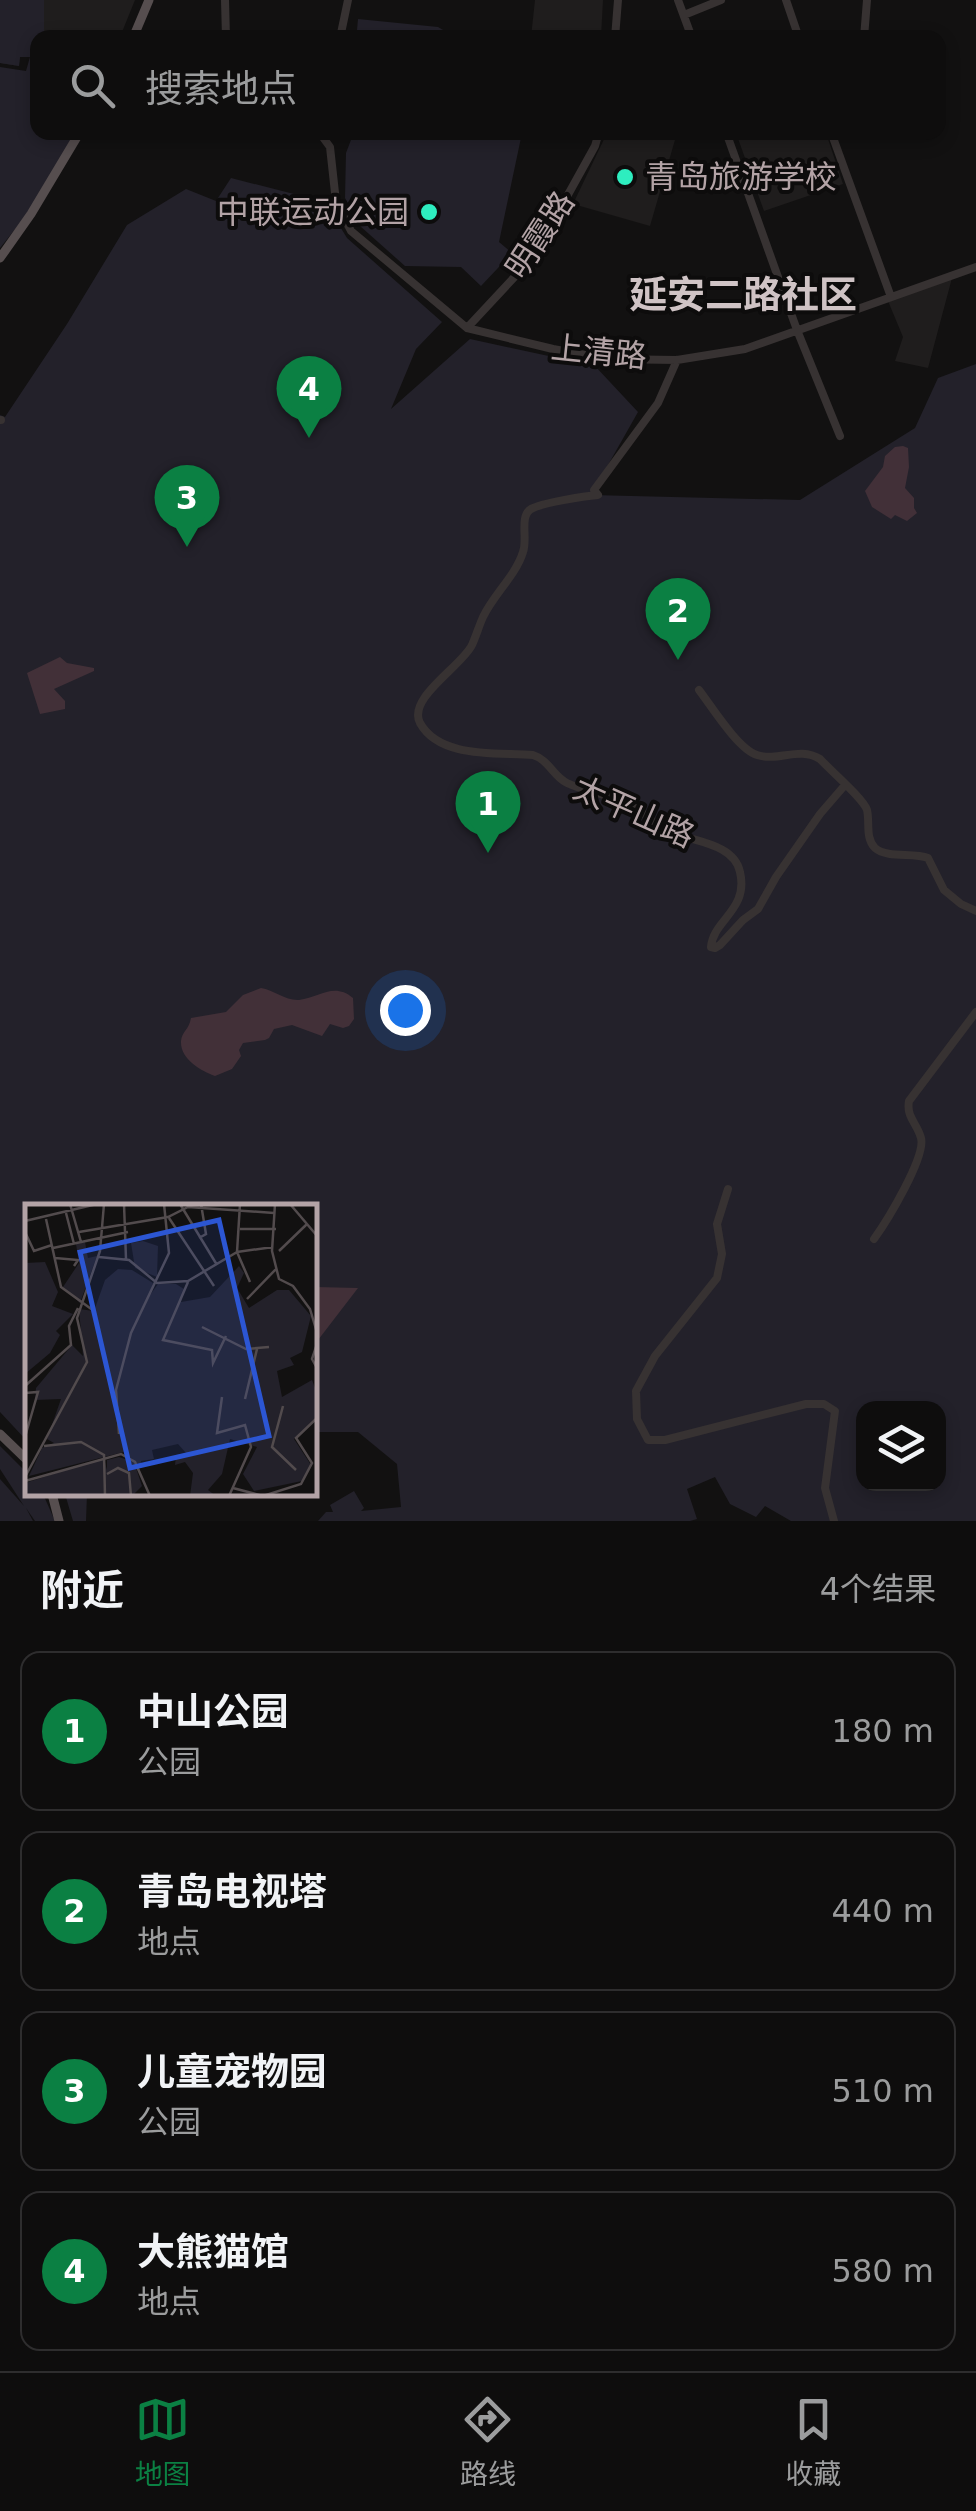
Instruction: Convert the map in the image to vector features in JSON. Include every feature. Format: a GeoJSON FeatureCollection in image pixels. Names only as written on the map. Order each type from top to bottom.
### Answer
{"type":"FeatureCollection","features":[{"type":"Feature","properties":{"kind":"main road"},"geometry":{"type":"LineString","coordinates":[[137,30],[150,0]]}},
{"type":"Feature","properties":{"kind":"main road"},"geometry":{"type":"LineString","coordinates":[[0,258],[75,140]]}},
{"type":"Feature","properties":{"kind":"main road"},"geometry":{"type":"LineString","coordinates":[[0,1434],[25,1457]]}},
{"type":"Feature","properties":{"kind":"main road"},"geometry":{"type":"LineString","coordinates":[[52,1496],[58,1521]]}},
{"type":"Feature","properties":{"kind":"street"},"geometry":{"type":"LineString","coordinates":[[225,0],[226,30]]}},
{"type":"Feature","properties":{"kind":"street"},"geometry":{"type":"LineString","coordinates":[[342,30],[348,0]]}},
{"type":"Feature","properties":{"kind":"street"},"geometry":{"type":"LineString","coordinates":[[616,30],[618,0]]}},
{"type":"Feature","properties":{"kind":"street"},"geometry":{"type":"LineString","coordinates":[[678,0],[689,30]]}},
{"type":"Feature","properties":{"kind":"street"},"geometry":{"type":"LineString","coordinates":[[684,14],[721,0]]}},
{"type":"Feature","properties":{"kind":"street"},"geometry":{"type":"LineString","coordinates":[[786,0],[796,30]]}},
{"type":"Feature","properties":{"kind":"street"},"geometry":{"type":"LineString","coordinates":[[864,30],[866,0]]}},
{"type":"Feature","properties":{"kind":"street","name":"上清路"},"geometry":{"type":"LineString","coordinates":[[324,140],[330,147],[336,202],[350,230],[467,328],[553,350],[607,359],[676,360],[744,348],[976,267]]}},
{"type":"Feature","properties":{"kind":"street","name":"明霞路"},"geometry":{"type":"LineString","coordinates":[[467,328],[534,256],[597,140]]}},
{"type":"Feature","properties":{"kind":"street"},"geometry":{"type":"LineString","coordinates":[[729,140],[840,436]]}},
{"type":"Feature","properties":{"kind":"street"},"geometry":{"type":"LineString","coordinates":[[835,140],[890,297]]}},
{"type":"Feature","properties":{"kind":"street","name":"太平山路"},"geometry":{"type":"LineString","coordinates":[[676,360],[658,403],[594,490],[598,496],[546,505],[526,513],[522,558],[483,617],[465,657],[420,702],[417,718],[432,736],[454,748],[541,758],[565,782],[621,800],[672,832],[734,857],[740,867],[740,896],[711,940],[711,947],[715,948],[758,909],[776,876],[845,786]]}},
{"type":"Feature","properties":{"kind":"street"},"geometry":{"type":"LineString","coordinates":[[699,690],[743,746],[756,755],[812,754],[864,804],[870,840],[876,849],[928,858],[944,890],[976,911]]}},
{"type":"Feature","properties":{"kind":"street"},"geometry":{"type":"LineString","coordinates":[[874,1239],[920,1158],[921,1138],[907,1111],[909,1101],[976,1012]]}},
{"type":"Feature","properties":{"kind":"street"},"geometry":{"type":"LineString","coordinates":[[728,1190],[717,1224],[722,1254],[717,1278],[655,1356],[636,1391],[637,1419],[648,1440],[666,1440],[806,1404],[824,1404],[835,1411],[825,1488],[834,1521]]}},
{"type":"Feature","properties":{"kind":"shaded area"},"geometry":{"type":"Polygon","coordinates":[[[0,0],[135,0],[123,30],[30,30],[30,56],[20,56],[19,66],[0,63],[0,0]]]}},
{"type":"Feature","properties":{"kind":"shaded area"},"geometry":{"type":"Polygon","coordinates":[[[0,0],[44,0],[44,30],[30,30],[30,57],[20,57],[19,66],[0,63],[0,0]]]}},
{"type":"Feature","properties":{"kind":"shaded area"},"geometry":{"type":"Polygon","coordinates":[[[535,0],[603,0],[601,30],[532,30],[535,0]]]}},
{"type":"Feature","properties":{"kind":"shaded area"},"geometry":{"type":"Polygon","coordinates":[[[358,19],[443,30],[357,30],[358,19]]]}},
{"type":"Feature","properties":{"kind":"shaded area"},"geometry":{"type":"Polygon","coordinates":[[[30,57],[30,140],[71,140],[28,213],[0,248],[0,67],[26,71],[30,57]]]}},
{"type":"Feature","properties":{"kind":"shaded area","name":"中联运动公园"},"geometry":{"type":"Polygon","coordinates":[[[351,140],[521,140],[499,242],[512,253],[481,286],[461,267],[405,266],[360,226],[345,198],[346,153],[351,140]]]}},
{"type":"Feature","properties":{"kind":"shaded area","name":"青岛旅游学校"},"geometry":{"type":"Polygon","coordinates":[[[604,140],[675,140],[650,226],[573,204],[604,140]]]}},
{"type":"Feature","properties":{"kind":"shaded area"},"geometry":{"type":"Polygon","coordinates":[[[739,140],[828,140],[843,184],[764,211],[739,140]]]}},
{"type":"Feature","properties":{"kind":"shaded area"},"geometry":{"type":"Polygon","coordinates":[[[231,178],[325,202],[347,238],[442,322],[416,349],[391,409],[470,339],[595,366],[638,412],[591,495],[800,500],[915,428],[938,378],[976,364],[976,1521],[791,1521],[765,1506],[756,1517],[730,1504],[715,1477],[687,1489],[697,1519],[690,1521],[318,1521],[326,1512],[333,1512],[330,1505],[354,1491],[364,1508],[361,1511],[401,1507],[397,1464],[358,1432],[318,1432],[318,1204],[25,1204],[25,1439],[0,1412],[0,415],[5,417],[127,225],[186,189],[216,201],[231,178]]]}},
{"type":"Feature","properties":{"kind":"shaded area"},"geometry":{"type":"Polygon","coordinates":[[[952,278],[928,368],[895,361],[903,337],[888,301],[952,278]]]}},
{"type":"Feature","properties":{"kind":"shaded area"},"geometry":{"type":"Polygon","coordinates":[[[895,447],[908,448],[909,467],[905,488],[914,498],[917,513],[907,521],[895,515],[891,519],[872,507],[865,491],[883,467],[885,456],[895,447]]]}},
{"type":"Feature","properties":{"kind":"shaded area"},"geometry":{"type":"Polygon","coordinates":[[[60,657],[94,671],[54,689],[65,701],[65,709],[40,714],[27,673],[60,657]]]}},
{"type":"Feature","properties":{"kind":"shaded area"},"geometry":{"type":"Polygon","coordinates":[[[261,988],[294,1000],[327,992],[346,993],[353,998],[354,1019],[343,1028],[330,1024],[322,1036],[292,1025],[274,1029],[265,1040],[243,1043],[241,1056],[232,1069],[215,1076],[192,1063],[181,1041],[191,1018],[226,1012],[243,995],[261,988]]]}},
{"type":"Feature","properties":{"kind":"shaded area"},"geometry":{"type":"Polygon","coordinates":[[[318,1287],[358,1288],[318,1340],[318,1287]]]}},
{"type":"Feature","properties":{"kind":"shaded area"},"geometry":{"type":"Polygon","coordinates":[[[0,1446],[25,1471],[25,1496],[44,1496],[55,1521],[35,1521],[26,1508],[33,1521],[0,1521],[0,1479],[24,1506],[0,1469],[0,1446]]]}},
{"type":"Feature","properties":{"kind":"shaded area"},"geometry":{"type":"Polygon","coordinates":[[[66,1496],[87,1496],[86,1521],[73,1521],[66,1496]]]}},
{"type":"Feature","properties":{"kind":"place","name":"青岛旅游学校"},"geometry":{"type":"Point","coordinates":[625,177]}},
{"type":"Feature","properties":{"kind":"place","name":"中联运动公园"},"geometry":{"type":"Point","coordinates":[429,212]}},
{"type":"Feature","properties":{"kind":"place","name":"大熊猫馆"},"geometry":{"type":"Point","coordinates":[309,438]}},
{"type":"Feature","properties":{"kind":"place","name":"儿童宠物园"},"geometry":{"type":"Point","coordinates":[187,547]}},
{"type":"Feature","properties":{"kind":"place","name":"青岛电视塔"},"geometry":{"type":"Point","coordinates":[678,660]}},
{"type":"Feature","properties":{"kind":"place","name":"中山公园"},"geometry":{"type":"Point","coordinates":[488,853]}},
{"type":"Feature","properties":{"kind":"district","name":"延安二路社区"},"geometry":{"type":"Point","coordinates":[743,295]}}]}
